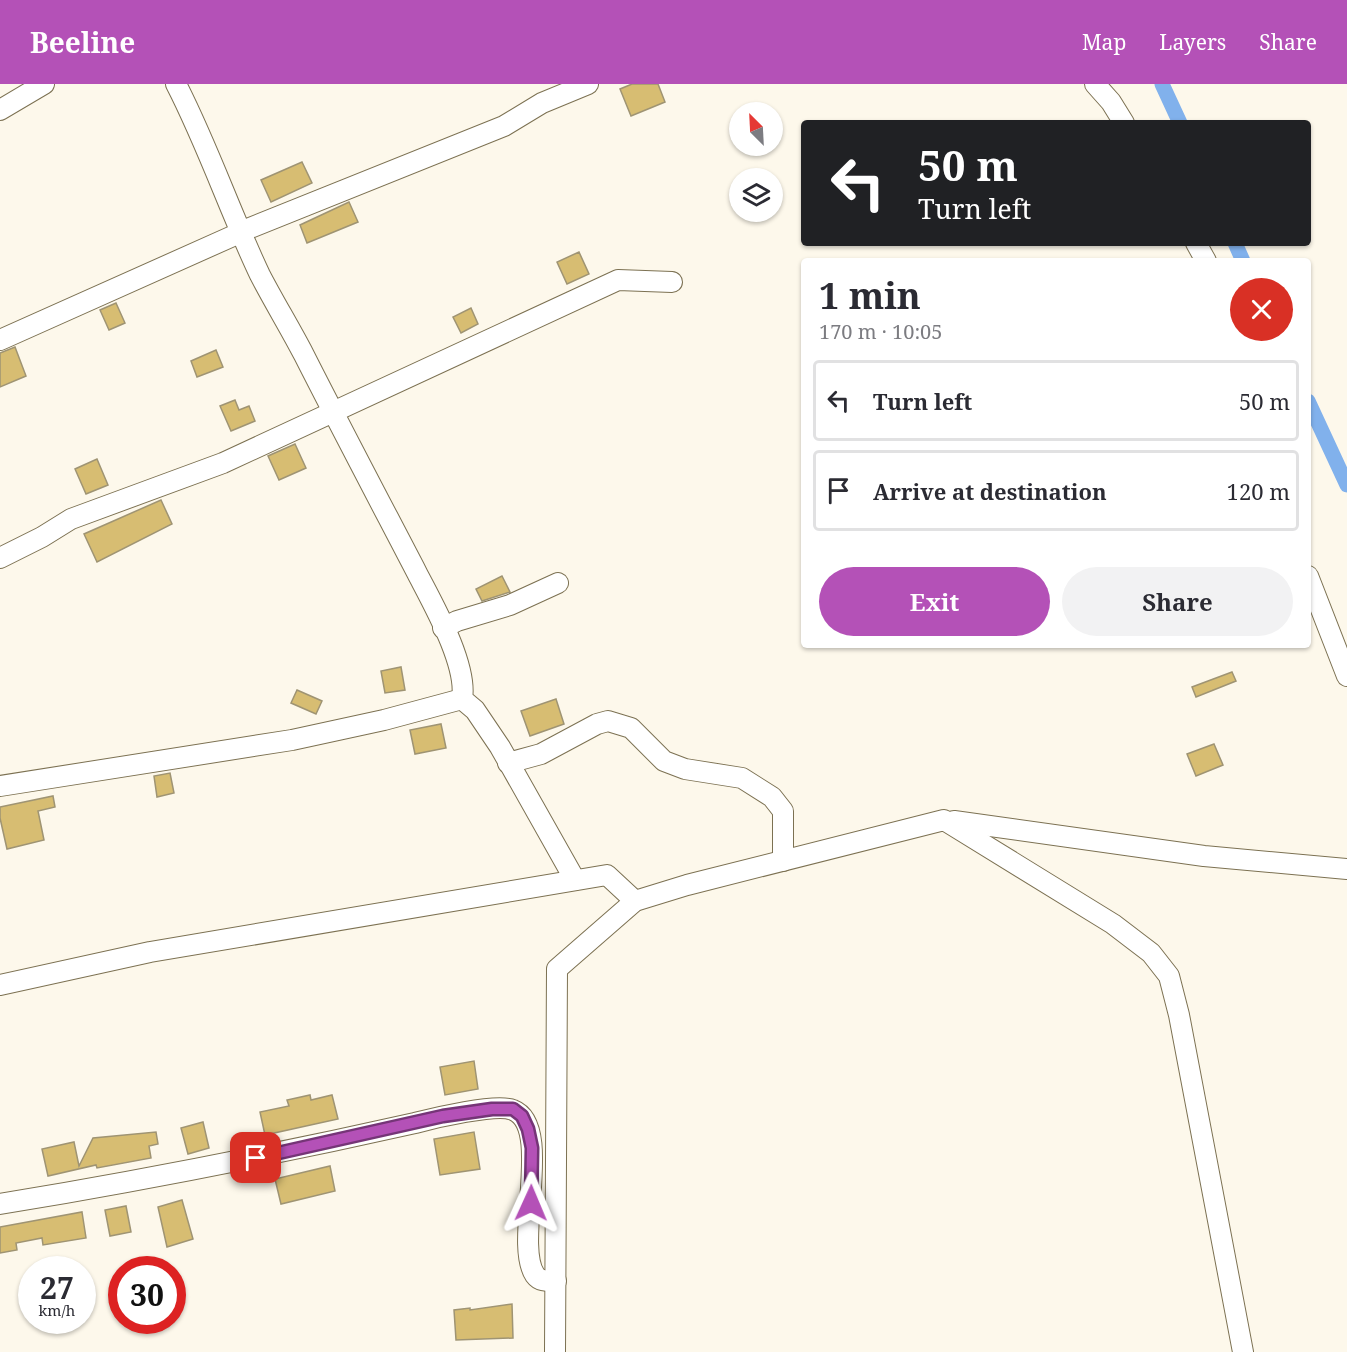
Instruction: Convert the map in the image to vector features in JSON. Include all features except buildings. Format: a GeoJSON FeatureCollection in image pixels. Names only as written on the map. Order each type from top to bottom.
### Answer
{"type":"FeatureCollection","features":[{"type":"Feature","properties":{"kind":"street"},"geometry":{"type":"LineString","coordinates":[[0,110],[44,84]]}},
{"type":"Feature","properties":{"kind":"street"},"geometry":{"type":"LineString","coordinates":[[176,84],[242,232],[331,412],[392,524],[443,628],[459,666],[464,687],[462,699]]}},
{"type":"Feature","properties":{"kind":"street"},"geometry":{"type":"LineString","coordinates":[[0,340],[242,232],[504,126],[542,104],[588,84]]}},
{"type":"Feature","properties":{"kind":"street"},"geometry":{"type":"LineString","coordinates":[[1095,84],[1111,102],[1122,120]]}},
{"type":"Feature","properties":{"kind":"street"},"geometry":{"type":"LineString","coordinates":[[0,558],[42,537],[71,519],[223,463],[618,280],[672,282]]}},
{"type":"Feature","properties":{"kind":"street"},"geometry":{"type":"LineString","coordinates":[[443,628],[457,621],[510,606],[558,583]]}},
{"type":"Feature","properties":{"kind":"street"},"geometry":{"type":"LineString","coordinates":[[1311,584],[1347,675]]}},
{"type":"Feature","properties":{"kind":"street"},"geometry":{"type":"LineString","coordinates":[[462,699],[475,710],[575,880]]}},
{"type":"Feature","properties":{"kind":"street"},"geometry":{"type":"LineString","coordinates":[[0,786],[292,740],[384,720],[462,699]]}},
{"type":"Feature","properties":{"kind":"street"},"geometry":{"type":"LineString","coordinates":[[508,763],[541,754],[597,724],[608,721],[631,728],[664,761],[685,769],[742,778],[772,797],[783,811],[783,861]]}},
{"type":"Feature","properties":{"kind":"street"},"geometry":{"type":"LineString","coordinates":[[944,820],[1113,924],[1151,953],[1169,976],[1179,1015],[1243,1352]]}},
{"type":"Feature","properties":{"kind":"street"},"geometry":{"type":"LineString","coordinates":[[555,1352],[557,969],[635,901],[687,885],[944,820],[1204,856],[1347,870]]}},
{"type":"Feature","properties":{"kind":"street"},"geometry":{"type":"LineString","coordinates":[[0,985],[150,952],[607,874],[635,901]]}},
{"type":"Feature","properties":{"kind":"street"},"geometry":{"type":"LineString","coordinates":[[0,1204],[301,1149],[443,1116],[492,1109],[513,1109],[522,1116],[528,1129],[532,1148],[528,1238],[532,1267],[535,1276],[543,1281],[556,1281]]}},
{"type":"Feature","properties":{"kind":"waterway"},"geometry":{"type":"LineString","coordinates":[[1162,84],[1179,120]]}},
{"type":"Feature","properties":{"kind":"waterway"},"geometry":{"type":"LineString","coordinates":[[1236,246],[1242,258]]}},
{"type":"Feature","properties":{"kind":"waterway"},"geometry":{"type":"LineString","coordinates":[[1311,407],[1347,485]]}},
{"type":"Feature","properties":{"kind":"route"},"geometry":{"type":"LineString","coordinates":[[256,1158],[443,1116],[492,1109],[513,1109],[522,1116],[528,1129],[532,1148],[531,1203]]}}]}
